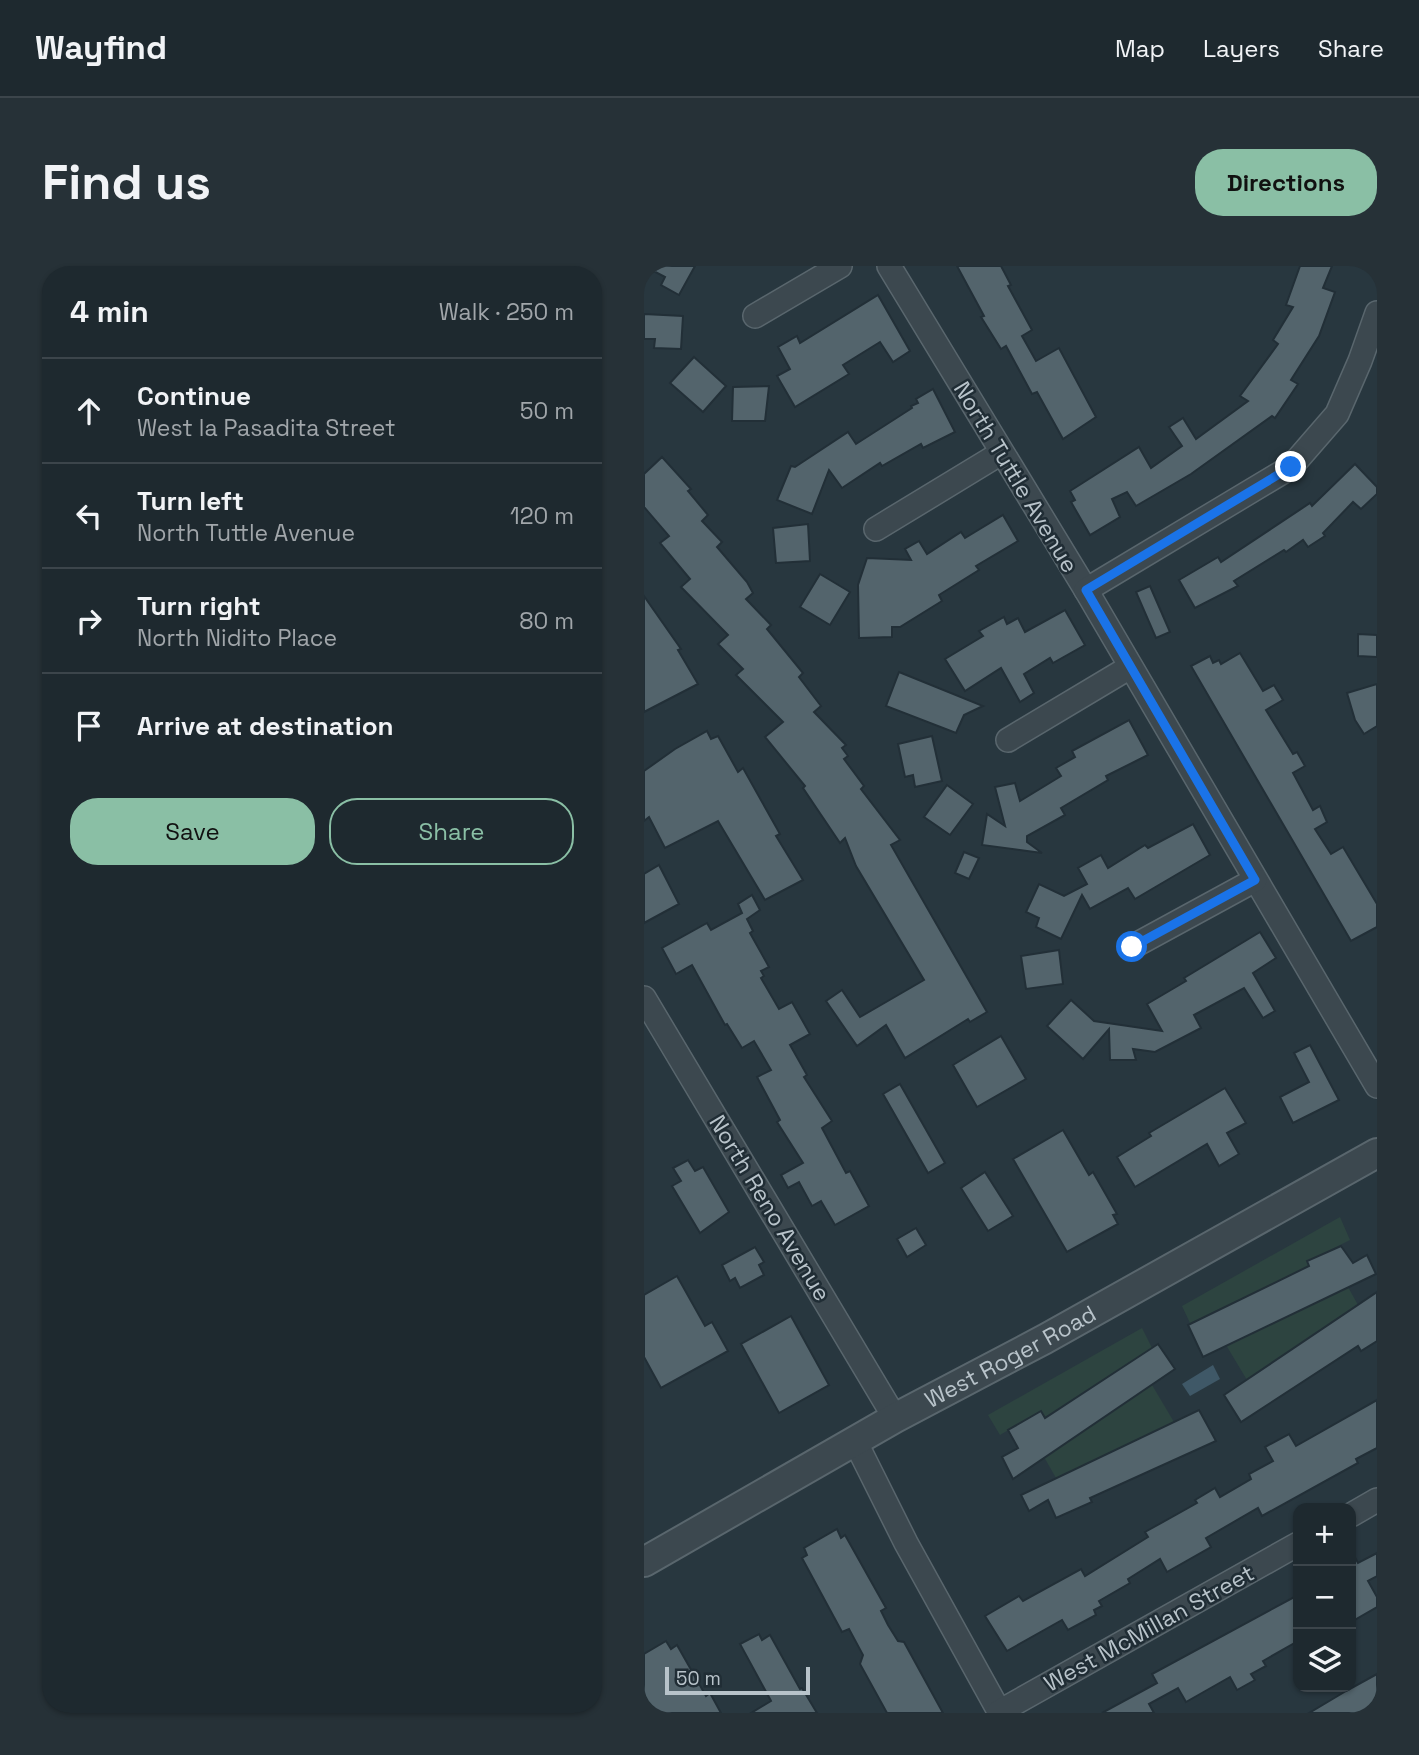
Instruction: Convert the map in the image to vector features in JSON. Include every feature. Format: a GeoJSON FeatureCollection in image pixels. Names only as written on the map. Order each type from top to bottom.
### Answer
{"type":"FeatureCollection","features":[{"type":"Feature","properties":{"kind":"street"},"geometry":{"type":"LineString","coordinates":[[755,316],[840,266]]}},
{"type":"Feature","properties":{"kind":"street","name":"North Tuttle Avenue"},"geometry":{"type":"LineString","coordinates":[[889,266],[1086,590],[1377,1086]]}},
{"type":"Feature","properties":{"kind":"street"},"geometry":{"type":"LineString","coordinates":[[1086,590],[1291,467],[1337,414],[1377,313]]}},
{"type":"Feature","properties":{"kind":"street"},"geometry":{"type":"LineString","coordinates":[[876,529],[1001,453]]}},
{"type":"Feature","properties":{"kind":"street"},"geometry":{"type":"LineString","coordinates":[[1008,740],[1130,667]]}},
{"type":"Feature","properties":{"kind":"street"},"geometry":{"type":"LineString","coordinates":[[1132,947],[1255,880]]}},
{"type":"Feature","properties":{"kind":"street","name":"North Reno Avenue"},"geometry":{"type":"LineString","coordinates":[[644,998],[895,1418]]}},
{"type":"Feature","properties":{"kind":"street","name":"West Roger Road"},"geometry":{"type":"LineString","coordinates":[[644,1562],[895,1418],[1045,1339],[1377,1153]]}},
{"type":"Feature","properties":{"kind":"street"},"geometry":{"type":"LineString","coordinates":[[855,1441],[906,1543],[1000,1713]]}},
{"type":"Feature","properties":{"kind":"street"},"geometry":{"type":"LineString","coordinates":[[1356,1512],[1377,1500]]}},
{"type":"Feature","properties":{"kind":"street","name":"West McMillan Street"},"geometry":{"type":"LineString","coordinates":[[1000,1713],[1293,1547]]}},
{"type":"Feature","properties":{"kind":"green space"},"geometry":{"type":"Polygon","coordinates":[[[1340,1217],[1350,1240],[1308,1261],[1309,1266],[1190,1323],[1182,1306],[1340,1217]]]}},
{"type":"Feature","properties":{"kind":"green space"},"geometry":{"type":"Polygon","coordinates":[[[1348,1287],[1358,1305],[1247,1380],[1226,1345],[1348,1287]]]}},
{"type":"Feature","properties":{"kind":"green space"},"geometry":{"type":"Polygon","coordinates":[[[1142,1328],[1152,1348],[1045,1417],[1040,1411],[1000,1435],[988,1415],[1142,1328]]]}},
{"type":"Feature","properties":{"kind":"green space"},"geometry":{"type":"Polygon","coordinates":[[[1152,1385],[1174,1422],[1056,1478],[1044,1457],[1152,1385]]]}},
{"type":"Feature","properties":{"kind":"water"},"geometry":{"type":"Polygon","coordinates":[[[1213,1365],[1220,1379],[1190,1396],[1182,1384],[1213,1365]]]}},
{"type":"Feature","properties":{"kind":"building"},"geometry":{"type":"Polygon","coordinates":[[[644,266],[695,266],[679,295],[661,285],[665,277],[644,266]]]}},
{"type":"Feature","properties":{"kind":"building"},"geometry":{"type":"Polygon","coordinates":[[[957,266],[1001,266],[1011,285],[1008,286],[1032,330],[1022,336],[1036,361],[1059,348],[1096,417],[1063,439],[1037,392],[1032,394],[1006,346],[1001,349],[981,317],[984,316],[957,266]]]}},
{"type":"Feature","properties":{"kind":"building"},"geometry":{"type":"Polygon","coordinates":[[[1300,266],[1332,266],[1323,288],[1335,292],[1319,336],[1291,380],[1298,384],[1275,418],[1272,416],[1191,474],[1136,506],[1127,492],[1112,499],[1120,517],[1090,535],[1071,502],[1075,500],[1070,491],[1139,447],[1151,468],[1182,446],[1169,427],[1183,418],[1196,439],[1248,401],[1240,396],[1278,344],[1273,340],[1293,307],[1286,305],[1300,266]]]}},
{"type":"Feature","properties":{"kind":"building"},"geometry":{"type":"Polygon","coordinates":[[[878,295],[910,351],[893,362],[880,342],[843,365],[849,374],[795,407],[777,376],[790,369],[778,347],[797,336],[800,343],[878,295]]]}},
{"type":"Feature","properties":{"kind":"building"},"geometry":{"type":"Polygon","coordinates":[[[644,314],[683,316],[681,349],[654,348],[655,339],[644,339],[644,314]]]}},
{"type":"Feature","properties":{"kind":"building"},"geometry":{"type":"Polygon","coordinates":[[[694,357],[726,386],[703,412],[670,383],[694,357]]]}},
{"type":"Feature","properties":{"kind":"building"},"geometry":{"type":"Polygon","coordinates":[[[769,386],[765,421],[732,421],[733,387],[769,386]]]}},
{"type":"Feature","properties":{"kind":"building"},"geometry":{"type":"Polygon","coordinates":[[[933,389],[955,432],[923,448],[921,444],[882,466],[880,463],[842,488],[829,470],[812,514],[777,500],[791,466],[795,467],[848,432],[856,444],[912,408],[911,406],[918,403],[916,399],[933,389]]]}},
{"type":"Feature","properties":{"kind":"building"},"geometry":{"type":"Polygon","coordinates":[[[662,457],[691,489],[688,491],[708,515],[702,521],[722,542],[717,547],[753,593],[746,599],[771,625],[767,629],[803,673],[799,677],[821,706],[814,712],[846,745],[842,748],[848,756],[844,759],[864,786],[861,789],[900,840],[891,845],[987,1012],[970,1022],[968,1019],[905,1058],[886,1025],[857,1046],[826,1001],[842,990],[860,1017],[924,980],[856,866],[845,838],[840,843],[803,788],[805,786],[765,737],[783,722],[736,675],[743,669],[718,644],[728,635],[681,587],[690,579],[660,543],[669,536],[644,507],[644,474],[662,457]]]}},
{"type":"Feature","properties":{"kind":"building"},"geometry":{"type":"Polygon","coordinates":[[[1355,464],[1377,487],[1377,494],[1361,509],[1353,502],[1323,533],[1325,536],[1308,547],[1303,540],[1286,552],[1284,550],[1234,581],[1238,586],[1195,608],[1179,580],[1218,557],[1221,562],[1310,503],[1312,506],[1355,464]]]}},
{"type":"Feature","properties":{"kind":"building"},"geometry":{"type":"Polygon","coordinates":[[[1003,515],[1018,541],[976,566],[979,570],[939,595],[942,601],[900,627],[892,627],[892,637],[859,638],[858,585],[867,558],[911,560],[905,549],[919,541],[927,554],[961,532],[965,538],[1003,515]]]}},
{"type":"Feature","properties":{"kind":"building"},"geometry":{"type":"Polygon","coordinates":[[[808,524],[810,561],[776,563],[773,528],[808,524]]]}},
{"type":"Feature","properties":{"kind":"building"},"geometry":{"type":"Polygon","coordinates":[[[820,574],[850,592],[830,625],[800,607],[820,574]]]}},
{"type":"Feature","properties":{"kind":"building"},"geometry":{"type":"Polygon","coordinates":[[[1150,586],[1170,632],[1156,638],[1136,592],[1150,586]]]}},
{"type":"Feature","properties":{"kind":"building"},"geometry":{"type":"Polygon","coordinates":[[[644,596],[681,649],[678,650],[698,684],[644,712],[644,596]]]}},
{"type":"Feature","properties":{"kind":"building"},"geometry":{"type":"Polygon","coordinates":[[[1065,610],[1085,645],[1053,663],[1050,658],[1024,674],[1034,693],[1020,702],[1001,668],[965,691],[945,659],[983,636],[979,631],[1004,617],[1007,624],[1018,618],[1025,632],[1065,610]]]}},
{"type":"Feature","properties":{"kind":"building"},"geometry":{"type":"Polygon","coordinates":[[[1358,634],[1377,635],[1377,657],[1358,656],[1358,634]]]}},
{"type":"Feature","properties":{"kind":"building"},"geometry":{"type":"Polygon","coordinates":[[[1240,653],[1263,691],[1274,685],[1283,700],[1266,710],[1293,754],[1297,752],[1305,766],[1293,773],[1313,810],[1320,806],[1327,822],[1315,829],[1331,854],[1343,847],[1377,904],[1377,927],[1351,941],[1191,666],[1210,656],[1213,663],[1219,660],[1221,664],[1240,653]]]}},
{"type":"Feature","properties":{"kind":"building"},"geometry":{"type":"Polygon","coordinates":[[[899,672],[983,706],[964,715],[956,733],[886,706],[899,672]]]}},
{"type":"Feature","properties":{"kind":"building"},"geometry":{"type":"Polygon","coordinates":[[[1377,684],[1377,726],[1364,734],[1355,720],[1347,693],[1377,684]]]}},
{"type":"Feature","properties":{"kind":"building"},"geometry":{"type":"Polygon","coordinates":[[[1129,720],[1148,755],[1106,776],[1108,780],[1061,808],[1065,815],[1027,836],[1027,842],[1042,853],[982,845],[987,814],[1005,826],[995,787],[1015,783],[1020,801],[1061,776],[1056,768],[1075,757],[1072,751],[1129,720]]]}},
{"type":"Feature","properties":{"kind":"building"},"geometry":{"type":"Polygon","coordinates":[[[707,731],[711,739],[718,736],[738,772],[743,768],[780,834],[776,836],[803,880],[765,900],[718,821],[665,848],[649,817],[644,821],[644,771],[707,731]]]}},
{"type":"Feature","properties":{"kind":"building"},"geometry":{"type":"Polygon","coordinates":[[[932,736],[942,781],[915,787],[913,775],[905,777],[898,744],[932,736]]]}},
{"type":"Feature","properties":{"kind":"building"},"geometry":{"type":"Polygon","coordinates":[[[947,785],[973,804],[950,835],[924,817],[947,785]]]}},
{"type":"Feature","properties":{"kind":"building"},"geometry":{"type":"Polygon","coordinates":[[[1193,824],[1210,855],[1135,899],[1128,888],[1090,909],[1082,895],[1061,939],[1036,927],[1039,918],[1026,912],[1039,884],[1064,896],[1087,884],[1078,868],[1101,855],[1108,868],[1145,845],[1148,848],[1193,824]]]}},
{"type":"Feature","properties":{"kind":"building"},"geometry":{"type":"Polygon","coordinates":[[[964,852],[979,858],[969,879],[955,873],[964,852]]]}},
{"type":"Feature","properties":{"kind":"building"},"geometry":{"type":"Polygon","coordinates":[[[659,865],[679,904],[644,923],[644,874],[659,865]]]}},
{"type":"Feature","properties":{"kind":"building"},"geometry":{"type":"Polygon","coordinates":[[[752,895],[760,910],[747,919],[753,931],[750,933],[769,967],[761,971],[764,976],[761,978],[779,1009],[792,1002],[810,1034],[790,1045],[807,1075],[804,1077],[832,1121],[822,1128],[846,1173],[850,1171],[869,1206],[835,1225],[821,1201],[812,1206],[799,1182],[788,1188],[781,1175],[803,1163],[777,1122],[780,1120],[757,1077],[771,1070],[754,1041],[742,1048],[727,1024],[725,1025],[692,965],[676,974],[662,948],[707,923],[711,930],[742,913],[738,904],[752,895]]]}},
{"type":"Feature","properties":{"kind":"building"},"geometry":{"type":"Polygon","coordinates":[[[1260,932],[1276,958],[1253,973],[1275,1011],[1263,1018],[1244,988],[1194,1015],[1201,1028],[1155,1052],[1133,1049],[1136,1060],[1110,1060],[1109,1029],[1083,1059],[1047,1026],[1071,1000],[1094,1021],[1162,1031],[1147,1004],[1260,932]]]}},
{"type":"Feature","properties":{"kind":"building"},"geometry":{"type":"Polygon","coordinates":[[[1059,950],[1063,984],[1026,989],[1021,956],[1059,950]]]}},
{"type":"Feature","properties":{"kind":"building"},"geometry":{"type":"Polygon","coordinates":[[[1001,1036],[1026,1079],[977,1107],[953,1065],[1001,1036]]]}},
{"type":"Feature","properties":{"kind":"building"},"geometry":{"type":"Polygon","coordinates":[[[1310,1045],[1339,1100],[1293,1123],[1280,1097],[1309,1082],[1294,1053],[1310,1045]]]}},
{"type":"Feature","properties":{"kind":"building"},"geometry":{"type":"Polygon","coordinates":[[[900,1084],[945,1163],[928,1173],[883,1094],[900,1084]]]}},
{"type":"Feature","properties":{"kind":"building"},"geometry":{"type":"Polygon","coordinates":[[[1225,1088],[1246,1123],[1227,1133],[1239,1154],[1219,1166],[1207,1144],[1135,1187],[1117,1157],[1151,1136],[1149,1133],[1225,1088]]]}},
{"type":"Feature","properties":{"kind":"building"},"geometry":{"type":"Polygon","coordinates":[[[1063,1130],[1089,1175],[1093,1172],[1117,1214],[1113,1215],[1118,1224],[1067,1252],[1013,1159],[1063,1130]]]}},
{"type":"Feature","properties":{"kind":"building"},"geometry":{"type":"Polygon","coordinates":[[[688,1160],[695,1171],[703,1167],[729,1212],[700,1233],[672,1186],[681,1181],[673,1168],[688,1160]]]}},
{"type":"Feature","properties":{"kind":"building"},"geometry":{"type":"Polygon","coordinates":[[[985,1172],[1013,1216],[988,1231],[961,1188],[985,1172]]]}},
{"type":"Feature","properties":{"kind":"building"},"geometry":{"type":"Polygon","coordinates":[[[916,1228],[926,1245],[907,1257],[897,1239],[916,1228]]]}},
{"type":"Feature","properties":{"kind":"building"},"geometry":{"type":"Polygon","coordinates":[[[1341,1246],[1353,1263],[1367,1255],[1376,1274],[1203,1357],[1188,1325],[1309,1266],[1307,1261],[1341,1246]]]}},
{"type":"Feature","properties":{"kind":"building"},"geometry":{"type":"Polygon","coordinates":[[[755,1247],[764,1262],[759,1265],[764,1275],[740,1288],[735,1278],[730,1281],[722,1265],[755,1247]]]}},
{"type":"Feature","properties":{"kind":"building"},"geometry":{"type":"Polygon","coordinates":[[[677,1276],[705,1326],[712,1322],[728,1351],[661,1388],[644,1357],[644,1295],[677,1276]]]}},
{"type":"Feature","properties":{"kind":"building"},"geometry":{"type":"Polygon","coordinates":[[[1377,1292],[1377,1341],[1361,1351],[1358,1346],[1241,1422],[1224,1395],[1377,1292]]]}},
{"type":"Feature","properties":{"kind":"building"},"geometry":{"type":"Polygon","coordinates":[[[791,1316],[829,1385],[779,1413],[741,1344],[791,1316]]]}},
{"type":"Feature","properties":{"kind":"building"},"geometry":{"type":"Polygon","coordinates":[[[1158,1344],[1175,1369],[1013,1479],[1002,1457],[1018,1448],[1008,1430],[1041,1411],[1045,1418],[1158,1344]]]}},
{"type":"Feature","properties":{"kind":"building"},"geometry":{"type":"Polygon","coordinates":[[[1377,1400],[1377,1448],[1356,1459],[1358,1463],[1262,1516],[1258,1508],[1206,1538],[1211,1547],[1167,1572],[1160,1559],[1128,1579],[1130,1583],[1099,1601],[1102,1606],[1094,1610],[1096,1615],[1068,1630],[1062,1620],[1007,1651],[985,1616],[1019,1596],[1023,1601],[1081,1569],[1085,1576],[1148,1537],[1145,1532],[1197,1503],[1195,1500],[1215,1488],[1220,1497],[1251,1479],[1249,1474],[1273,1461],[1265,1447],[1289,1434],[1296,1446],[1377,1400]]]}},
{"type":"Feature","properties":{"kind":"building"},"geometry":{"type":"Polygon","coordinates":[[[1199,1410],[1216,1441],[1090,1498],[1092,1502],[1056,1518],[1048,1500],[1029,1511],[1021,1495],[1199,1410]]]}},
{"type":"Feature","properties":{"kind":"building"},"geometry":{"type":"Polygon","coordinates":[[[837,1529],[841,1538],[845,1535],[886,1608],[881,1611],[888,1625],[898,1641],[904,1642],[943,1713],[887,1713],[860,1664],[863,1655],[849,1629],[842,1632],[802,1558],[807,1555],[804,1548],[837,1529]]]}},
{"type":"Feature","properties":{"kind":"building"},"geometry":{"type":"Polygon","coordinates":[[[1377,1553],[1377,1576],[1368,1581],[1377,1597],[1377,1607],[1356,1619],[1356,1559],[1358,1563],[1377,1553]]]}},
{"type":"Feature","properties":{"kind":"building"},"geometry":{"type":"Polygon","coordinates":[[[1293,1598],[1293,1644],[1263,1661],[1266,1666],[1251,1674],[1255,1680],[1237,1690],[1230,1677],[1186,1702],[1178,1688],[1149,1704],[1154,1713],[1102,1713],[1157,1683],[1152,1674],[1293,1598]]]}},
{"type":"Feature","properties":{"kind":"building"},"geometry":{"type":"Polygon","coordinates":[[[759,1634],[762,1640],[770,1635],[800,1689],[802,1688],[817,1713],[751,1713],[771,1701],[740,1644],[759,1634]]]}},
{"type":"Feature","properties":{"kind":"building"},"geometry":{"type":"Polygon","coordinates":[[[666,1641],[671,1649],[677,1645],[706,1696],[710,1693],[721,1713],[644,1713],[644,1654],[666,1641]]]}},
{"type":"Feature","properties":{"kind":"building"},"geometry":{"type":"Polygon","coordinates":[[[1377,1674],[1377,1713],[1309,1713],[1344,1692],[1356,1692],[1356,1686],[1377,1674]]]}},
{"type":"Feature","properties":{"kind":"route"},"geometry":{"type":"LineString","coordinates":[[1132,947],[1255,880],[1086,590],[1291,467]]}}]}
